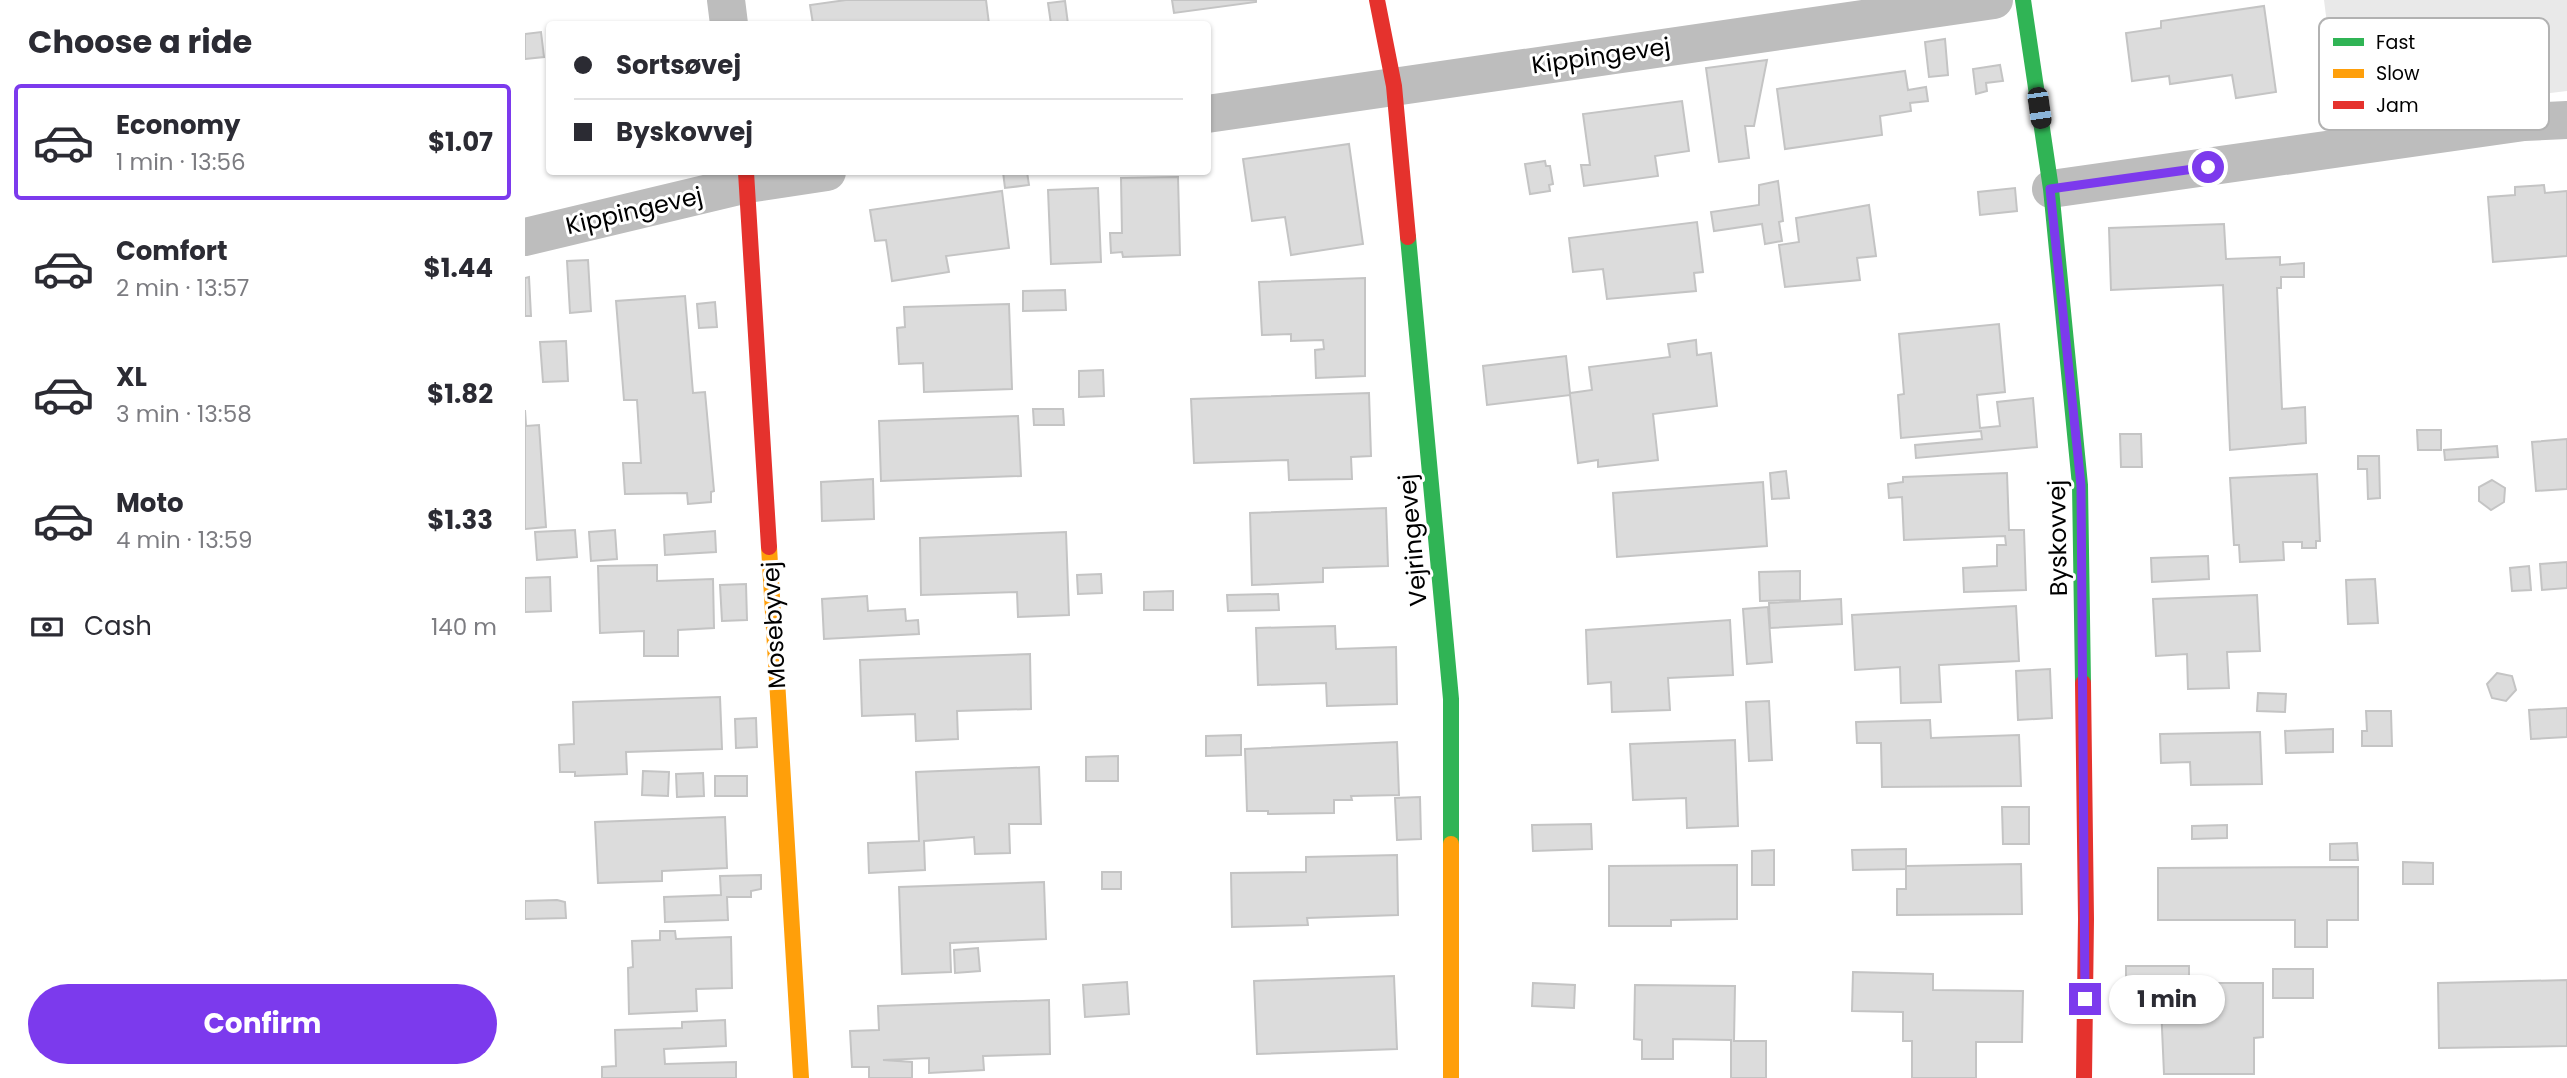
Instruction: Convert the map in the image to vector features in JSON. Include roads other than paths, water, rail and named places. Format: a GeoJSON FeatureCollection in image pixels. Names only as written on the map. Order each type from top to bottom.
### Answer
{"type":"FeatureCollection","features":[{"type":"Feature","properties":{"kind":"street"},"geometry":{"type":"LineString","coordinates":[[726,0],[729,21]]}},
{"type":"Feature","properties":{"kind":"street","name":"Vejringevej"},"geometry":{"type":"LineString","coordinates":[[1377,0],[1394,86],[1451,699],[1451,1078]]}},
{"type":"Feature","properties":{"kind":"street","name":"Kippingevej"},"geometry":{"type":"LineString","coordinates":[[1211,113],[1994,0]]}},
{"type":"Feature","properties":{"kind":"street","name":"Byskovvej"},"geometry":{"type":"LineString","coordinates":[[2023,0],[2050,189],[2081,485],[2086,919],[2084,1078]]}},
{"type":"Feature","properties":{"kind":"street"},"geometry":{"type":"LineString","coordinates":[[2549,120],[2567,120]]}},
{"type":"Feature","properties":{"kind":"street"},"geometry":{"type":"LineString","coordinates":[[2050,189],[2461,130]]}},
{"type":"Feature","properties":{"kind":"street","name":"Kippingevej"},"geometry":{"type":"LineString","coordinates":[[525,237],[747,178],[787,175]]}},
{"type":"Feature","properties":{"kind":"street","name":"Mosebyvej"},"geometry":{"type":"LineString","coordinates":[[747,178],[801,1078]]}}]}
